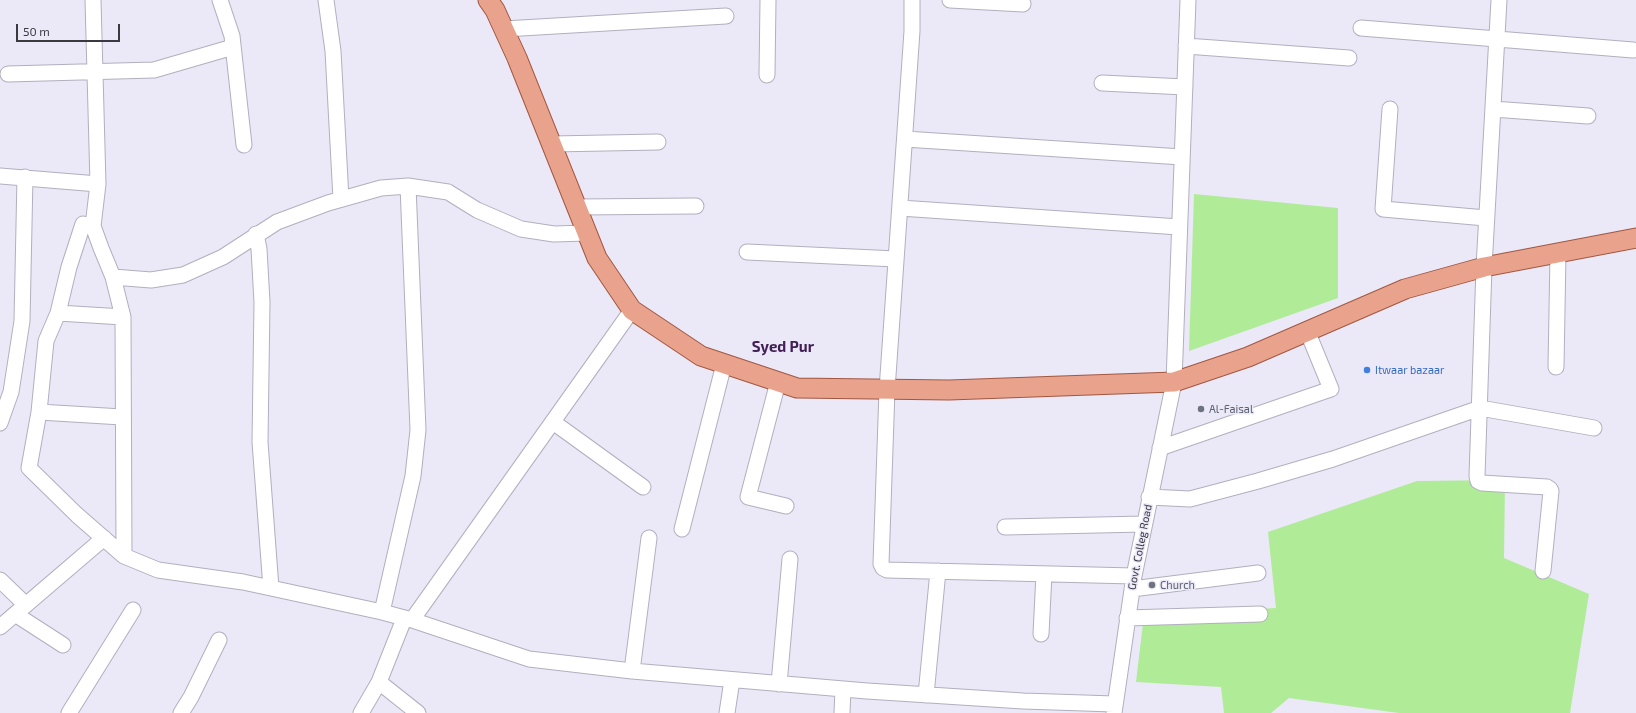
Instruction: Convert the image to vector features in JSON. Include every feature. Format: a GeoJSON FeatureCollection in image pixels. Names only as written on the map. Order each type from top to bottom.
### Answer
{"type":"FeatureCollection","features":[{"type":"Feature","properties":{"kind":"main road"},"geometry":{"type":"LineString","coordinates":[[488,0],[495,10],[504,29],[552,144],[596,258],[632,310],[701,356],[797,388],[949,390],[1174,382],[1248,357],[1405,289],[1484,267],[1636,238]]}},
{"type":"Feature","properties":{"kind":"street"},"geometry":{"type":"LineString","coordinates":[[93,0],[98,184],[93,226],[113,276],[123,318],[122,417],[124,556]]}},
{"type":"Feature","properties":{"kind":"street"},"geometry":{"type":"LineString","coordinates":[[220,0],[232,36],[244,145]]}},
{"type":"Feature","properties":{"kind":"street"},"geometry":{"type":"LineString","coordinates":[[326,0],[333,51],[341,200]]}},
{"type":"Feature","properties":{"kind":"street"},"geometry":{"type":"LineString","coordinates":[[767,76],[768,0]]}},
{"type":"Feature","properties":{"kind":"street"},"geometry":{"type":"LineString","coordinates":[[912,0],[912,32],[887,390],[881,564],[883,568],[887,570],[1044,574],[1133,582],[1258,573]]}},
{"type":"Feature","properties":{"kind":"street"},"geometry":{"type":"LineString","coordinates":[[950,0],[1022,4]]}},
{"type":"Feature","properties":{"kind":"street","name":"Govt. Colleg Road"},"geometry":{"type":"LineString","coordinates":[[1114,708],[1133,582],[1149,497],[1174,382],[1188,0]]}},
{"type":"Feature","properties":{"kind":"street"},"geometry":{"type":"LineString","coordinates":[[1499,0],[1486,218],[1478,481],[1482,483],[1547,487],[1551,492],[1543,571]]}},
{"type":"Feature","properties":{"kind":"street"},"geometry":{"type":"LineString","coordinates":[[504,29],[726,16]]}},
{"type":"Feature","properties":{"kind":"street"},"geometry":{"type":"LineString","coordinates":[[1361,28],[1633,50]]}},
{"type":"Feature","properties":{"kind":"street"},"geometry":{"type":"LineString","coordinates":[[1186,46],[1349,58]]}},
{"type":"Feature","properties":{"kind":"street"},"geometry":{"type":"LineString","coordinates":[[8,74],[154,70],[233,47]]}},
{"type":"Feature","properties":{"kind":"street"},"geometry":{"type":"LineString","coordinates":[[1102,83],[1184,88]]}},
{"type":"Feature","properties":{"kind":"street"},"geometry":{"type":"LineString","coordinates":[[1493,109],[1588,116]]}},
{"type":"Feature","properties":{"kind":"street"},"geometry":{"type":"LineString","coordinates":[[1390,110],[1383,208],[1486,218]]}},
{"type":"Feature","properties":{"kind":"street"},"geometry":{"type":"LineString","coordinates":[[905,139],[1182,157]]}},
{"type":"Feature","properties":{"kind":"street"},"geometry":{"type":"LineString","coordinates":[[552,144],[658,142]]}},
{"type":"Feature","properties":{"kind":"street"},"geometry":{"type":"LineString","coordinates":[[0,176],[98,184]]}},
{"type":"Feature","properties":{"kind":"street"},"geometry":{"type":"LineString","coordinates":[[0,423],[11,392],[22,321],[25,178]]}},
{"type":"Feature","properties":{"kind":"street"},"geometry":{"type":"LineString","coordinates":[[382,612],[413,476],[418,430],[408,186]]}},
{"type":"Feature","properties":{"kind":"street"},"geometry":{"type":"LineString","coordinates":[[113,276],[151,280],[183,275],[223,257],[256,234],[277,222],[380,188],[408,186],[448,192],[477,210],[521,229],[554,234],[587,233]]}},
{"type":"Feature","properties":{"kind":"street"},"geometry":{"type":"LineString","coordinates":[[577,207],[696,206]]}},
{"type":"Feature","properties":{"kind":"street"},"geometry":{"type":"LineString","coordinates":[[900,208],[1180,226]]}},
{"type":"Feature","properties":{"kind":"street"},"geometry":{"type":"LineString","coordinates":[[93,226],[83,224],[69,267],[58,313],[46,341],[39,412],[29,468],[124,556],[158,570],[243,582],[382,612],[529,658],[632,671],[732,680],[1114,708]]}},
{"type":"Feature","properties":{"kind":"street"},"geometry":{"type":"LineString","coordinates":[[256,234],[259,248],[262,302],[260,442],[271,588]]}},
{"type":"Feature","properties":{"kind":"street"},"geometry":{"type":"LineString","coordinates":[[747,252],[896,259]]}},
{"type":"Feature","properties":{"kind":"street"},"geometry":{"type":"LineString","coordinates":[[1556,367],[1558,253]]}},
{"type":"Feature","properties":{"kind":"street"},"geometry":{"type":"LineString","coordinates":[[361,713],[379,682],[408,619],[553,422],[632,310]]}},
{"type":"Feature","properties":{"kind":"street"},"geometry":{"type":"LineString","coordinates":[[58,313],[123,318]]}},
{"type":"Feature","properties":{"kind":"street"},"geometry":{"type":"LineString","coordinates":[[1160,448],[1331,389],[1308,332]]}},
{"type":"Feature","properties":{"kind":"street"},"geometry":{"type":"LineString","coordinates":[[682,528],[724,364]]}},
{"type":"Feature","properties":{"kind":"street"},"geometry":{"type":"LineString","coordinates":[[778,382],[748,497],[786,506]]}},
{"type":"Feature","properties":{"kind":"street"},"geometry":{"type":"LineString","coordinates":[[1149,497],[1190,499],[1258,481],[1333,459],[1480,408],[1594,428]]}},
{"type":"Feature","properties":{"kind":"street"},"geometry":{"type":"LineString","coordinates":[[39,412],[122,417]]}},
{"type":"Feature","properties":{"kind":"street"},"geometry":{"type":"LineString","coordinates":[[553,422],[643,487]]}},
{"type":"Feature","properties":{"kind":"street"},"geometry":{"type":"LineString","coordinates":[[1005,527],[1144,524]]}},
{"type":"Feature","properties":{"kind":"street"},"geometry":{"type":"LineString","coordinates":[[0,627],[104,538]]}},
{"type":"Feature","properties":{"kind":"street"},"geometry":{"type":"LineString","coordinates":[[632,671],[649,538]]}},
{"type":"Feature","properties":{"kind":"street"},"geometry":{"type":"LineString","coordinates":[[779,684],[790,559]]}},
{"type":"Feature","properties":{"kind":"street"},"geometry":{"type":"LineString","coordinates":[[926,695],[938,571]]}},
{"type":"Feature","properties":{"kind":"street"},"geometry":{"type":"LineString","coordinates":[[1041,634],[1044,574]]}},
{"type":"Feature","properties":{"kind":"street"},"geometry":{"type":"LineString","coordinates":[[0,580],[20,609],[63,645]]}},
{"type":"Feature","properties":{"kind":"street"},"geometry":{"type":"LineString","coordinates":[[69,713],[133,610]]}},
{"type":"Feature","properties":{"kind":"street"},"geometry":{"type":"LineString","coordinates":[[1127,618],[1260,614]]}},
{"type":"Feature","properties":{"kind":"street"},"geometry":{"type":"LineString","coordinates":[[181,713],[191,697],[219,640]]}},
{"type":"Feature","properties":{"kind":"street"},"geometry":{"type":"LineString","coordinates":[[727,713],[732,680]]}},
{"type":"Feature","properties":{"kind":"street"},"geometry":{"type":"LineString","coordinates":[[379,682],[418,713]]}},
{"type":"Feature","properties":{"kind":"street"},"geometry":{"type":"LineString","coordinates":[[842,713],[843,689]]}},
{"type":"Feature","properties":{"kind":"green space"},"geometry":{"type":"Polygon","coordinates":[[[1194,194],[1338,208],[1338,298],[1189,351],[1194,194]]]}},
{"type":"Feature","properties":{"kind":"green space"},"geometry":{"type":"Polygon","coordinates":[[[1505,480],[1504,558],[1589,594],[1570,713],[1399,713],[1289,698],[1271,713],[1224,713],[1221,687],[1136,682],[1144,615],[1276,608],[1268,532],[1417,481],[1505,480]]]}},
{"type":"Feature","properties":{"kind":"place","name":"Itwaar bazaar"},"geometry":{"type":"Point","coordinates":[1367,370]}},
{"type":"Feature","properties":{"kind":"place","name":"Al-Faisal"},"geometry":{"type":"Point","coordinates":[1201,409]}},
{"type":"Feature","properties":{"kind":"place","name":"Church"},"geometry":{"type":"Point","coordinates":[1152,585]}},
{"type":"Feature","properties":{"kind":"district","name":"Syed Pur"},"geometry":{"type":"Point","coordinates":[783,347]}}]}
